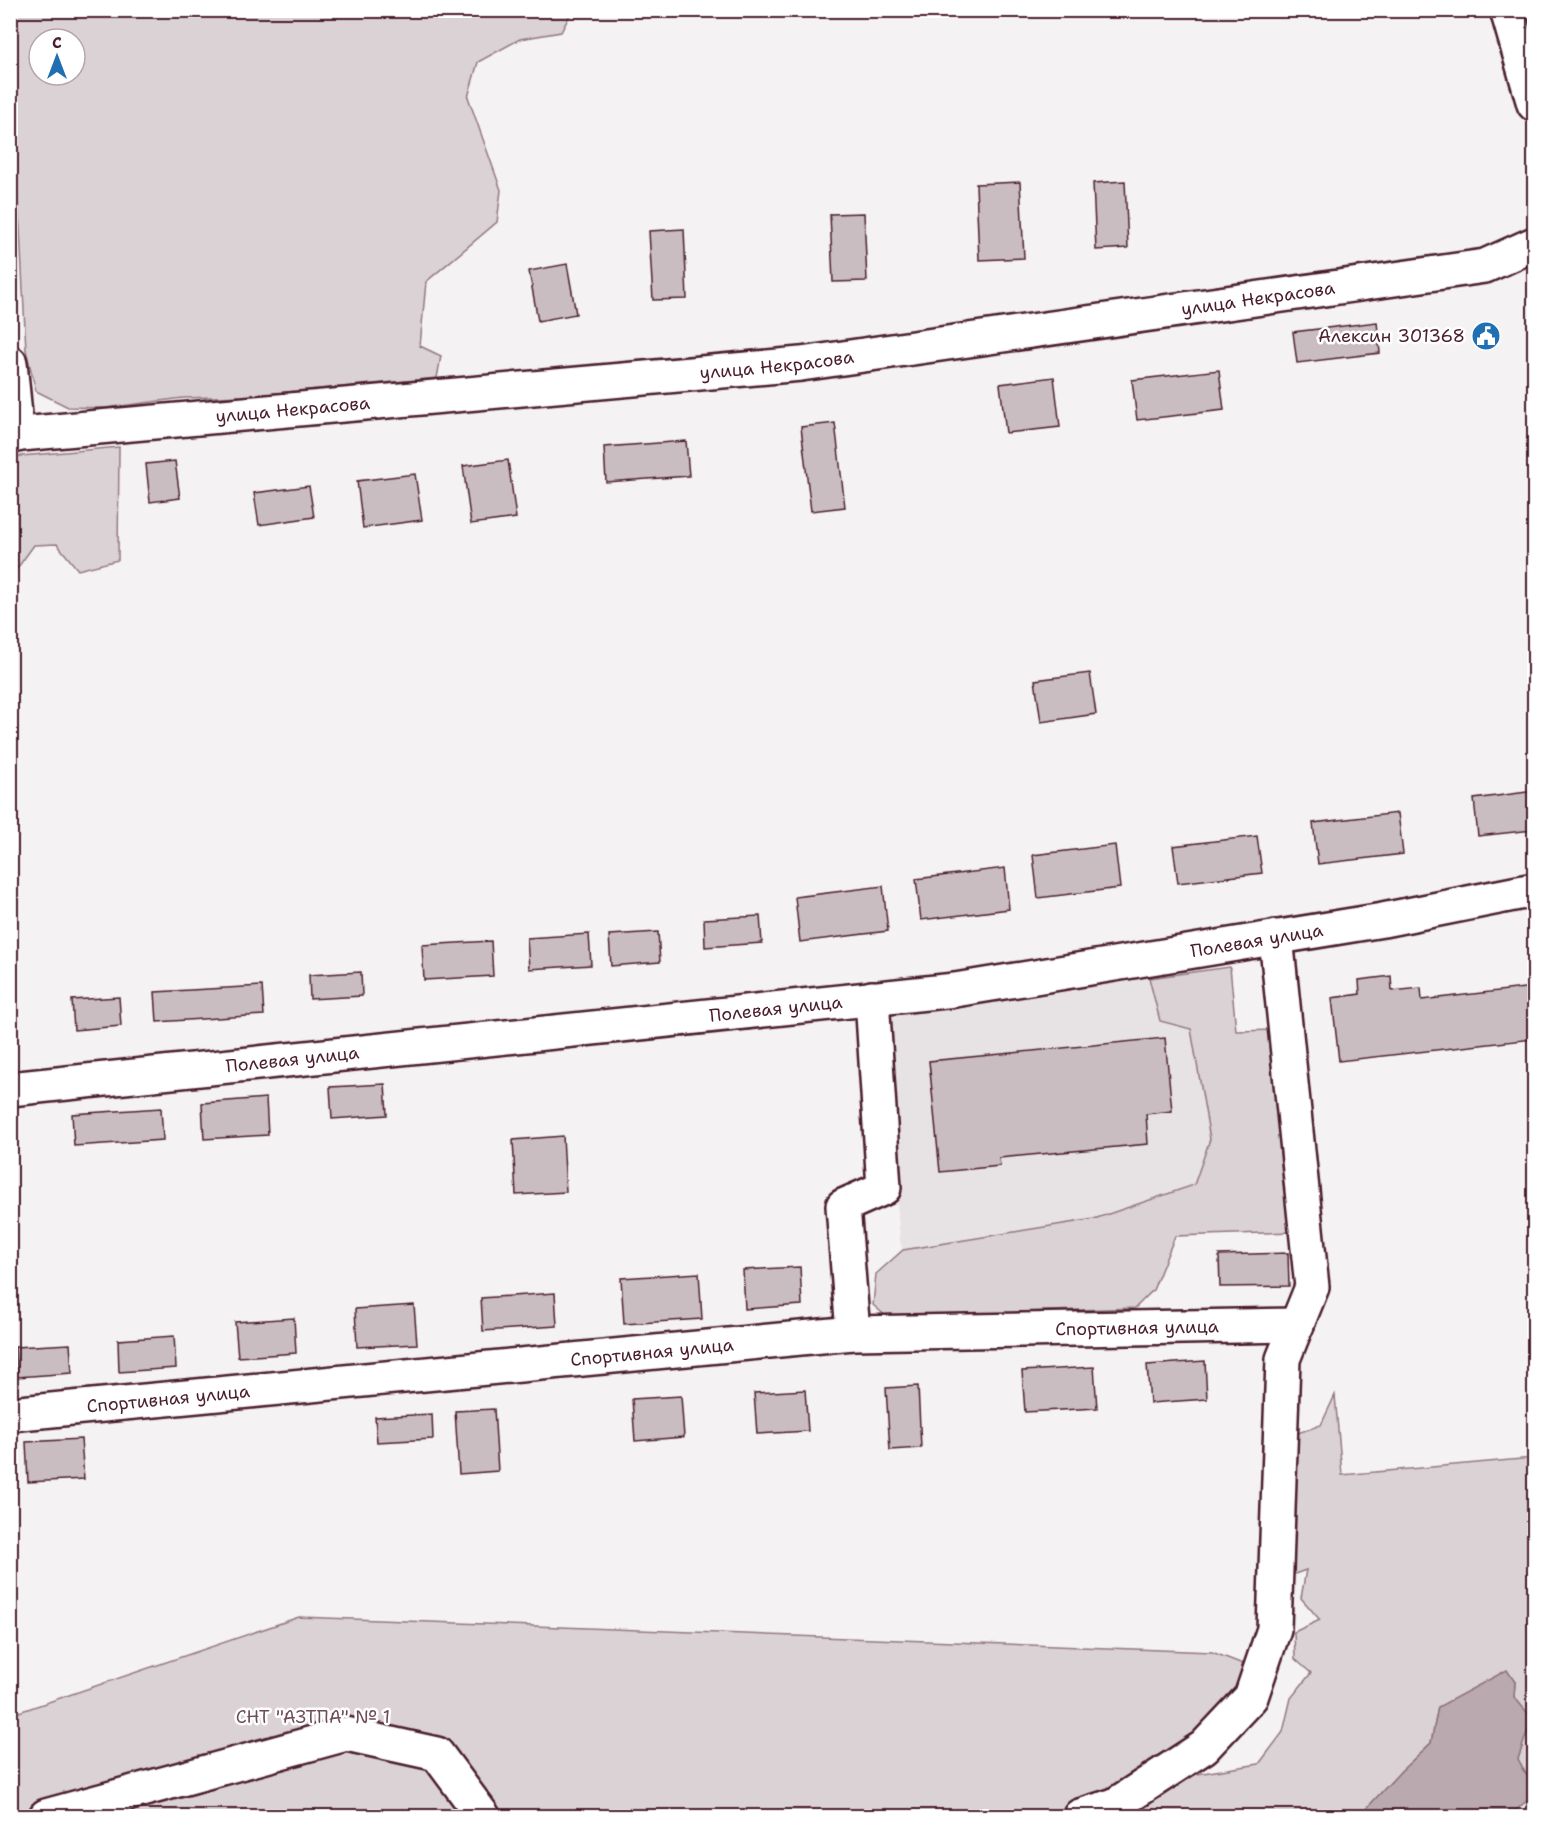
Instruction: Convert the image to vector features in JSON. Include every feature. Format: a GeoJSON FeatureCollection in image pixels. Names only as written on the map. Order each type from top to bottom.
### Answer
{"type":"FeatureCollection","features":[{"type":"Feature","properties":{"kind":"street"},"geometry":{"type":"LineString","coordinates":[[1507,10],[1534,104]]}},
{"type":"Feature","properties":{"kind":"street","name":"улица Некрасова"},"geometry":{"type":"LineString","coordinates":[[14,435],[801,364],[1485,266],[1534,244]]}},
{"type":"Feature","properties":{"kind":"street"},"geometry":{"type":"LineString","coordinates":[[10,363],[14,435]]}},
{"type":"Feature","properties":{"kind":"street","name":"Полевая улица"},"geometry":{"type":"LineString","coordinates":[[10,1089],[955,990],[1383,921],[1534,890]]}},
{"type":"Feature","properties":{"kind":"street"},"geometry":{"type":"LineString","coordinates":[[1080,1816],[1115,1805],[1204,1747],[1251,1697],[1274,1629],[1283,1359],[1312,1287],[1276,937]]}},
{"type":"Feature","properties":{"kind":"street"},"geometry":{"type":"LineString","coordinates":[[854,1332],[843,1206],[884,1188],[872,998]]}},
{"type":"Feature","properties":{"kind":"street","name":"Спортивная улица"},"geometry":{"type":"LineString","coordinates":[[10,1414],[854,1332],[1297,1325]]}},
{"type":"Feature","properties":{"kind":"street"},"geometry":{"type":"LineString","coordinates":[[46,1816],[346,1734],[437,1754],[483,1816]]}},
{"type":"Feature","properties":{"kind":"shaded area"},"geometry":{"type":"Polygon","coordinates":[[[1149,978],[1160,1020],[1191,1029],[1210,1139],[1194,1185],[1094,1219],[903,1250],[900,1241],[883,1013],[1149,978]]]}},
{"type":"Feature","properties":{"kind":"shaded area"},"geometry":{"type":"Polygon","coordinates":[[[1507,1670],[1515,1682],[1514,1697],[1532,1718],[1518,1759],[1534,1789],[1534,1795],[1509,1816],[1367,1816],[1366,1809],[1431,1743],[1438,1707],[1507,1670]]]}},
{"type":"Feature","properties":{"kind":"green space"},"geometry":{"type":"Polygon","coordinates":[[[10,11],[572,11],[561,32],[520,39],[478,62],[468,97],[501,190],[497,222],[426,282],[420,346],[441,356],[437,378],[245,396],[183,398],[105,408],[68,407],[36,391],[26,350],[20,229],[11,120],[10,11]]]}},
{"type":"Feature","properties":{"kind":"green space"},"geometry":{"type":"Polygon","coordinates":[[[119,447],[118,560],[78,570],[57,544],[34,545],[11,577],[11,457],[119,447]]]}},
{"type":"Feature","properties":{"kind":"green space"},"geometry":{"type":"Polygon","coordinates":[[[1230,967],[1236,1031],[1276,1030],[1291,1232],[1175,1236],[1153,1290],[1135,1308],[887,1317],[873,1305],[876,1274],[903,1250],[1094,1219],[1194,1185],[1210,1139],[1191,1029],[1160,1021],[1149,978],[1230,967]]]}},
{"type":"Feature","properties":{"kind":"green space","name":"СНТ \"АЗТПА\" № 1"},"geometry":{"type":"Polygon","coordinates":[[[1335,1395],[1342,1475],[1534,1458],[1534,1789],[1518,1759],[1531,1718],[1514,1697],[1515,1682],[1438,1707],[1431,1743],[1366,1809],[1367,1816],[11,1816],[10,1715],[299,1617],[1212,1652],[1243,1664],[1238,1696],[1146,1791],[1197,1774],[1259,1764],[1283,1732],[1291,1698],[1311,1673],[1295,1659],[1294,1632],[1320,1620],[1301,1598],[1306,1570],[1292,1575],[1295,1434],[1321,1425],[1335,1395]]]}},
{"type":"Feature","properties":{"kind":"building"},"geometry":{"type":"Polygon","coordinates":[[[1125,181],[1128,248],[1096,250],[1093,183],[1125,181]]]}},
{"type":"Feature","properties":{"kind":"building"},"geometry":{"type":"Polygon","coordinates":[[[1020,182],[1024,258],[979,260],[976,184],[1020,182]]]}},
{"type":"Feature","properties":{"kind":"building"},"geometry":{"type":"Polygon","coordinates":[[[864,213],[867,281],[833,282],[830,214],[864,213]]]}},
{"type":"Feature","properties":{"kind":"building"},"geometry":{"type":"Polygon","coordinates":[[[684,229],[687,299],[653,300],[649,231],[684,229]]]}},
{"type":"Feature","properties":{"kind":"building"},"geometry":{"type":"Polygon","coordinates":[[[567,264],[576,314],[538,321],[529,271],[567,264]]]}},
{"type":"Feature","properties":{"kind":"building"},"geometry":{"type":"Polygon","coordinates":[[[1377,322],[1380,353],[1297,363],[1293,332],[1377,322]]]}},
{"type":"Feature","properties":{"kind":"building"},"geometry":{"type":"Polygon","coordinates":[[[1219,370],[1224,410],[1137,420],[1132,380],[1219,370]]]}},
{"type":"Feature","properties":{"kind":"building"},"geometry":{"type":"Polygon","coordinates":[[[1054,377],[1060,427],[1006,433],[1000,384],[1054,377]]]}},
{"type":"Feature","properties":{"kind":"building"},"geometry":{"type":"Polygon","coordinates":[[[835,423],[845,507],[811,511],[801,427],[835,423]]]}},
{"type":"Feature","properties":{"kind":"building"},"geometry":{"type":"Polygon","coordinates":[[[686,441],[689,476],[606,482],[604,447],[686,441]]]}},
{"type":"Feature","properties":{"kind":"building"},"geometry":{"type":"Polygon","coordinates":[[[508,460],[516,518],[471,524],[463,466],[508,460]]]}},
{"type":"Feature","properties":{"kind":"building"},"geometry":{"type":"Polygon","coordinates":[[[175,461],[180,498],[150,502],[146,464],[175,461]]]}},
{"type":"Feature","properties":{"kind":"building"},"geometry":{"type":"Polygon","coordinates":[[[415,474],[422,520],[363,528],[357,481],[415,474]]]}},
{"type":"Feature","properties":{"kind":"building"},"geometry":{"type":"Polygon","coordinates":[[[309,486],[314,517],[259,525],[254,493],[309,486]]]}},
{"type":"Feature","properties":{"kind":"building"},"geometry":{"type":"Polygon","coordinates":[[[1090,673],[1096,714],[1041,722],[1035,680],[1090,673]]]}},
{"type":"Feature","properties":{"kind":"building"},"geometry":{"type":"Polygon","coordinates":[[[1534,791],[1534,830],[1478,836],[1474,799],[1534,791]]]}},
{"type":"Feature","properties":{"kind":"building"},"geometry":{"type":"Polygon","coordinates":[[[1398,813],[1403,854],[1318,864],[1313,823],[1398,813]]]}},
{"type":"Feature","properties":{"kind":"building"},"geometry":{"type":"Polygon","coordinates":[[[1257,836],[1262,873],[1178,883],[1173,846],[1257,836]]]}},
{"type":"Feature","properties":{"kind":"building"},"geometry":{"type":"Polygon","coordinates":[[[1115,845],[1120,888],[1038,898],[1033,855],[1115,845]]]}},
{"type":"Feature","properties":{"kind":"building"},"geometry":{"type":"Polygon","coordinates":[[[1005,868],[1009,909],[921,920],[916,879],[1005,868]]]}},
{"type":"Feature","properties":{"kind":"building"},"geometry":{"type":"Polygon","coordinates":[[[883,886],[888,931],[800,942],[795,897],[883,886]]]}},
{"type":"Feature","properties":{"kind":"building"},"geometry":{"type":"Polygon","coordinates":[[[760,916],[762,943],[705,947],[704,919],[760,916]]]}},
{"type":"Feature","properties":{"kind":"building"},"geometry":{"type":"Polygon","coordinates":[[[658,932],[660,962],[611,966],[609,935],[658,932]]]}},
{"type":"Feature","properties":{"kind":"building"},"geometry":{"type":"Polygon","coordinates":[[[589,934],[591,965],[529,969],[527,938],[589,934]]]}},
{"type":"Feature","properties":{"kind":"building"},"geometry":{"type":"Polygon","coordinates":[[[491,941],[493,976],[424,980],[422,945],[491,941]]]}},
{"type":"Feature","properties":{"kind":"building"},"geometry":{"type":"Polygon","coordinates":[[[361,972],[362,996],[310,999],[309,975],[361,972]]]}},
{"type":"Feature","properties":{"kind":"building"},"geometry":{"type":"Polygon","coordinates":[[[1391,976],[1392,991],[1421,988],[1422,1000],[1534,987],[1534,1039],[1339,1061],[1332,998],[1360,994],[1359,980],[1391,976]]]}},
{"type":"Feature","properties":{"kind":"building"},"geometry":{"type":"Polygon","coordinates":[[[262,986],[264,1015],[157,1022],[155,992],[262,986]]]}},
{"type":"Feature","properties":{"kind":"building"},"geometry":{"type":"Polygon","coordinates":[[[119,997],[121,1026],[74,1030],[72,1000],[119,997]]]}},
{"type":"Feature","properties":{"kind":"building"},"geometry":{"type":"Polygon","coordinates":[[[1165,1038],[1172,1111],[1146,1114],[1148,1144],[999,1158],[1000,1166],[940,1172],[929,1061],[1165,1038]]]}},
{"type":"Feature","properties":{"kind":"building"},"geometry":{"type":"Polygon","coordinates":[[[385,1084],[387,1115],[332,1119],[330,1087],[385,1084]]]}},
{"type":"Feature","properties":{"kind":"building"},"geometry":{"type":"Polygon","coordinates":[[[266,1098],[268,1135],[204,1139],[202,1103],[266,1098]]]}},
{"type":"Feature","properties":{"kind":"building"},"geometry":{"type":"Polygon","coordinates":[[[161,1108],[163,1140],[74,1146],[72,1114],[161,1108]]]}},
{"type":"Feature","properties":{"kind":"building"},"geometry":{"type":"Polygon","coordinates":[[[563,1136],[566,1192],[516,1195],[513,1140],[563,1136]]]}},
{"type":"Feature","properties":{"kind":"building"},"geometry":{"type":"Polygon","coordinates":[[[1288,1253],[1289,1286],[1220,1287],[1219,1255],[1288,1253]]]}},
{"type":"Feature","properties":{"kind":"building"},"geometry":{"type":"Polygon","coordinates":[[[800,1267],[802,1305],[745,1309],[743,1270],[800,1267]]]}},
{"type":"Feature","properties":{"kind":"building"},"geometry":{"type":"Polygon","coordinates":[[[699,1273],[702,1319],[624,1324],[621,1278],[699,1273]]]}},
{"type":"Feature","properties":{"kind":"building"},"geometry":{"type":"Polygon","coordinates":[[[555,1293],[557,1326],[483,1331],[481,1298],[555,1293]]]}},
{"type":"Feature","properties":{"kind":"building"},"geometry":{"type":"Polygon","coordinates":[[[414,1305],[417,1344],[357,1347],[355,1309],[414,1305]]]}},
{"type":"Feature","properties":{"kind":"building"},"geometry":{"type":"Polygon","coordinates":[[[294,1318],[296,1353],[238,1357],[235,1322],[294,1318]]]}},
{"type":"Feature","properties":{"kind":"building"},"geometry":{"type":"Polygon","coordinates":[[[174,1336],[176,1368],[119,1372],[118,1340],[174,1336]]]}},
{"type":"Feature","properties":{"kind":"building"},"geometry":{"type":"Polygon","coordinates":[[[70,1344],[72,1373],[17,1377],[15,1347],[70,1344]]]}},
{"type":"Feature","properties":{"kind":"building"},"geometry":{"type":"Polygon","coordinates":[[[1205,1361],[1207,1399],[1150,1403],[1147,1365],[1205,1361]]]}},
{"type":"Feature","properties":{"kind":"building"},"geometry":{"type":"Polygon","coordinates":[[[1094,1367],[1097,1408],[1025,1412],[1022,1371],[1094,1367]]]}},
{"type":"Feature","properties":{"kind":"building"},"geometry":{"type":"Polygon","coordinates":[[[918,1386],[921,1448],[890,1450],[886,1388],[918,1386]]]}},
{"type":"Feature","properties":{"kind":"building"},"geometry":{"type":"Polygon","coordinates":[[[805,1390],[808,1431],[757,1434],[754,1393],[805,1390]]]}},
{"type":"Feature","properties":{"kind":"building"},"geometry":{"type":"Polygon","coordinates":[[[681,1396],[684,1437],[635,1441],[632,1399],[681,1396]]]}},
{"type":"Feature","properties":{"kind":"building"},"geometry":{"type":"Polygon","coordinates":[[[494,1409],[498,1471],[459,1474],[455,1411],[494,1409]]]}},
{"type":"Feature","properties":{"kind":"building"},"geometry":{"type":"Polygon","coordinates":[[[432,1414],[433,1439],[377,1442],[375,1417],[432,1414]]]}},
{"type":"Feature","properties":{"kind":"building"},"geometry":{"type":"Polygon","coordinates":[[[81,1439],[84,1479],[28,1482],[26,1442],[81,1439]]]}},
{"type":"Feature","properties":{"kind":"place","name":"Алексин 301368"},"geometry":{"type":"Point","coordinates":[1486,336]}}]}
